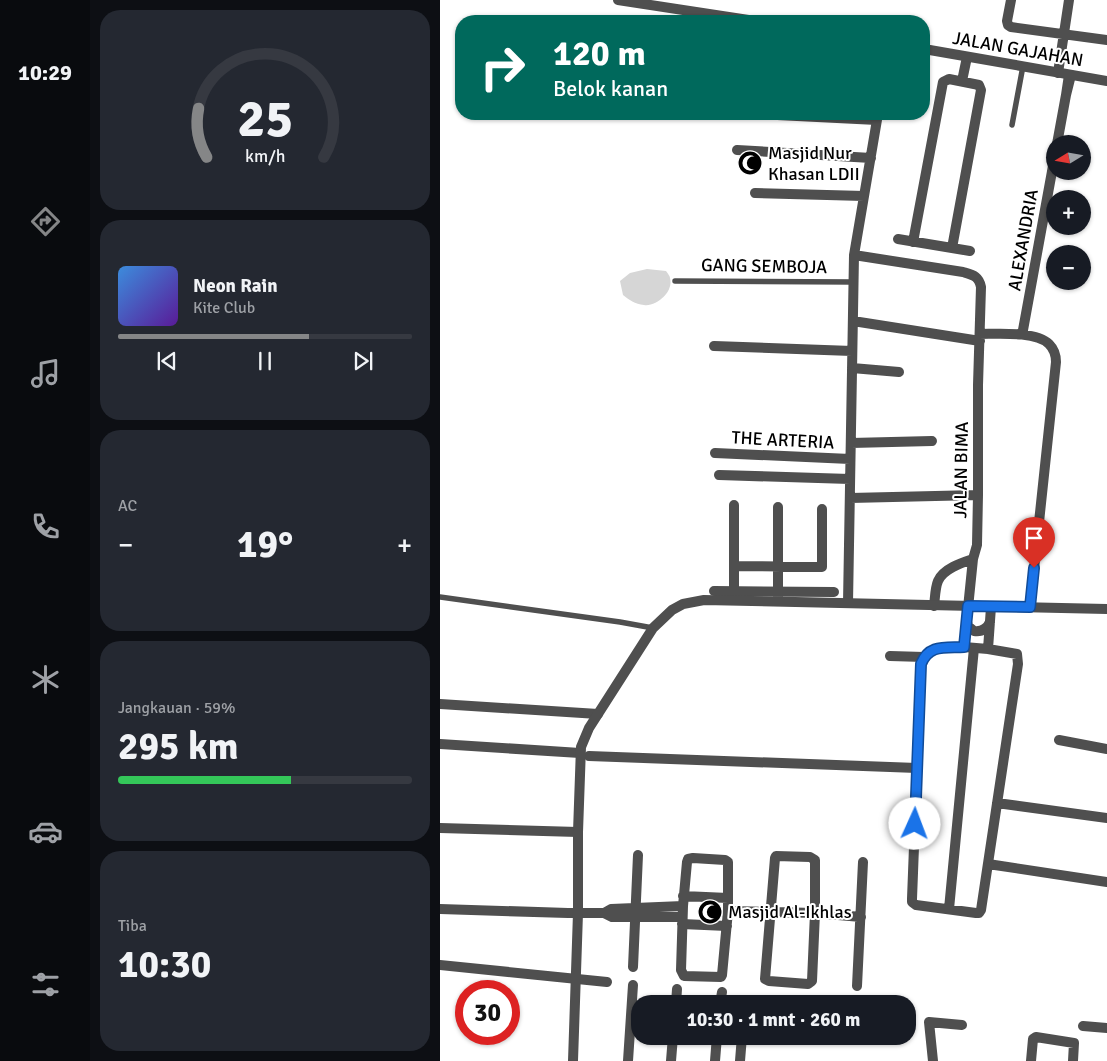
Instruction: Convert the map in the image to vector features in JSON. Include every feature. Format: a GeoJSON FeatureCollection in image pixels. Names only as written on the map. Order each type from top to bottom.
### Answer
{"type":"FeatureCollection","features":[{"type":"Feature","properties":{"kind":"street"},"geometry":{"type":"LineString","coordinates":[[618,0],[663,4],[716,15]]}},
{"type":"Feature","properties":{"kind":"street"},"geometry":{"type":"LineString","coordinates":[[1011,0],[1007,21],[1011,28],[1107,40]]}},
{"type":"Feature","properties":{"kind":"street"},"geometry":{"type":"LineString","coordinates":[[1058,73],[1069,0]]}},
{"type":"Feature","properties":{"kind":"street","name":"JALAN GAJAHAN"},"geometry":{"type":"LineString","coordinates":[[930,50],[1107,81]]}},
{"type":"Feature","properties":{"kind":"street"},"geometry":{"type":"LineString","coordinates":[[962,81],[967,57]]}},
{"type":"Feature","properties":{"kind":"street"},"geometry":{"type":"LineString","coordinates":[[1059,135],[1070,75]]}},
{"type":"Feature","properties":{"kind":"street"},"geometry":{"type":"LineString","coordinates":[[913,242],[944,82],[949,79],[979,85],[981,90],[952,248]]}},
{"type":"Feature","properties":{"kind":"street"},"geometry":{"type":"LineString","coordinates":[[848,603],[854,255],[877,120]]}},
{"type":"Feature","properties":{"kind":"street"},"geometry":{"type":"LineString","coordinates":[[737,150],[871,158]]}},
{"type":"Feature","properties":{"kind":"street","name":"ALEXANDRIA"},"geometry":{"type":"LineString","coordinates":[[1023,330],[1050,180]]}},
{"type":"Feature","properties":{"kind":"street"},"geometry":{"type":"LineString","coordinates":[[755,193],[864,196]]}},
{"type":"Feature","properties":{"kind":"street"},"geometry":{"type":"LineString","coordinates":[[898,239],[970,251]]}},
{"type":"Feature","properties":{"kind":"street","name":"JALAN BIMA"},"geometry":{"type":"LineString","coordinates":[[854,255],[976,276],[980,280],[977,545],[973,560],[968,606]]}},
{"type":"Feature","properties":{"kind":"street"},"geometry":{"type":"LineString","coordinates":[[853,321],[980,337],[1021,335],[1042,340],[1049,344],[1056,355],[1056,371],[1030,607]]}},
{"type":"Feature","properties":{"kind":"street"},"geometry":{"type":"LineString","coordinates":[[714,346],[852,351]]}},
{"type":"Feature","properties":{"kind":"street"},"geometry":{"type":"LineString","coordinates":[[852,368],[900,372]]}},
{"type":"Feature","properties":{"kind":"street"},"geometry":{"type":"LineString","coordinates":[[851,443],[932,441]]}},
{"type":"Feature","properties":{"kind":"street","name":"THE ARTERIA"},"geometry":{"type":"LineString","coordinates":[[715,453],[850,459]]}},
{"type":"Feature","properties":{"kind":"street"},"geometry":{"type":"LineString","coordinates":[[720,475],[850,480]]}},
{"type":"Feature","properties":{"kind":"street"},"geometry":{"type":"LineString","coordinates":[[850,498],[978,495]]}},
{"type":"Feature","properties":{"kind":"street"},"geometry":{"type":"LineString","coordinates":[[734,505],[734,591]]}},
{"type":"Feature","properties":{"kind":"street"},"geometry":{"type":"LineString","coordinates":[[778,508],[778,597]]}},
{"type":"Feature","properties":{"kind":"street"},"geometry":{"type":"LineString","coordinates":[[734,566],[822,567],[822,509]]}},
{"type":"Feature","properties":{"kind":"street"},"geometry":{"type":"LineString","coordinates":[[934,606],[938,581],[943,574],[962,563],[973,560]]}},
{"type":"Feature","properties":{"kind":"street"},"geometry":{"type":"LineString","coordinates":[[714,591],[734,591],[848,603],[1107,609]]}},
{"type":"Feature","properties":{"kind":"street"},"geometry":{"type":"LineString","coordinates":[[573,1061],[578,913],[578,832],[589,728],[653,628],[672,610],[683,604],[693,602],[834,592]]}},
{"type":"Feature","properties":{"kind":"street"},"geometry":{"type":"LineString","coordinates":[[949,909],[969,647],[966,618],[968,606]]}},
{"type":"Feature","properties":{"kind":"street"},"geometry":{"type":"LineString","coordinates":[[988,649],[991,607]]}},
{"type":"Feature","properties":{"kind":"street"},"geometry":{"type":"LineString","coordinates":[[966,618],[968,626],[979,631],[986,628],[990,621]]}},
{"type":"Feature","properties":{"kind":"street"},"geometry":{"type":"LineString","coordinates":[[969,647],[1017,654],[1018,664],[981,910],[979,913],[916,905],[912,902],[921,664],[929,651],[937,648],[969,647]]}},
{"type":"Feature","properties":{"kind":"street"},"geometry":{"type":"LineString","coordinates":[[890,656],[924,657]]}},
{"type":"Feature","properties":{"kind":"street"},"geometry":{"type":"LineString","coordinates":[[440,704],[598,714]]}},
{"type":"Feature","properties":{"kind":"street"},"geometry":{"type":"LineString","coordinates":[[1059,740],[1107,749]]}},
{"type":"Feature","properties":{"kind":"street"},"geometry":{"type":"LineString","coordinates":[[440,744],[585,754],[917,768]]}},
{"type":"Feature","properties":{"kind":"street"},"geometry":{"type":"LineString","coordinates":[[997,802],[1107,818]]}},
{"type":"Feature","properties":{"kind":"street"},"geometry":{"type":"LineString","coordinates":[[440,828],[578,832]]}},
{"type":"Feature","properties":{"kind":"street"},"geometry":{"type":"LineString","coordinates":[[633,967],[638,855]]}},
{"type":"Feature","properties":{"kind":"street"},"geometry":{"type":"LineString","coordinates":[[776,856],[810,857],[815,860],[816,913],[812,981],[806,984],[769,982],[765,979],[776,856]]}},
{"type":"Feature","properties":{"kind":"street"},"geometry":{"type":"LineString","coordinates":[[688,859],[725,860],[728,862],[728,898],[721,978],[684,976],[681,970],[682,920],[688,859]]}},
{"type":"Feature","properties":{"kind":"street"},"geometry":{"type":"LineString","coordinates":[[857,986],[863,862]]}},
{"type":"Feature","properties":{"kind":"street"},"geometry":{"type":"LineString","coordinates":[[988,864],[1107,882]]}},
{"type":"Feature","properties":{"kind":"street"},"geometry":{"type":"LineString","coordinates":[[635,912],[683,901],[728,898]]}},
{"type":"Feature","properties":{"kind":"street"},"geometry":{"type":"LineString","coordinates":[[440,909],[604,913],[611,908],[727,926]]}},
{"type":"Feature","properties":{"kind":"street"},"geometry":{"type":"LineString","coordinates":[[728,911],[816,913],[861,917]]}},
{"type":"Feature","properties":{"kind":"street"},"geometry":{"type":"LineString","coordinates":[[440,965],[607,982]]}},
{"type":"Feature","properties":{"kind":"street"},"geometry":{"type":"LineString","coordinates":[[628,1061],[633,985]]}},
{"type":"Feature","properties":{"kind":"street"},"geometry":{"type":"LineString","coordinates":[[677,989],[677,995]]}},
{"type":"Feature","properties":{"kind":"street"},"geometry":{"type":"LineString","coordinates":[[933,1061],[929,1022],[962,1025]]}},
{"type":"Feature","properties":{"kind":"street"},"geometry":{"type":"LineString","coordinates":[[1083,1026],[1107,1028]]}},
{"type":"Feature","properties":{"kind":"street"},"geometry":{"type":"LineString","coordinates":[[1030,1061],[1033,1039],[1036,1037],[1074,1043],[1073,1061]]}},
{"type":"Feature","properties":{"kind":"street"},"geometry":{"type":"LineString","coordinates":[[671,1061],[672,1045]]}},
{"type":"Feature","properties":{"kind":"street"},"geometry":{"type":"LineString","coordinates":[[715,1061],[716,1045]]}},
{"type":"Feature","properties":{"kind":"street"},"geometry":{"type":"LineString","coordinates":[[740,1061],[741,1045]]}},
{"type":"Feature","properties":{"kind":"lane"},"geometry":{"type":"LineString","coordinates":[[1012,125],[1023,66]]}},
{"type":"Feature","properties":{"kind":"lane","name":"GANG SEMBOJA"},"geometry":{"type":"LineString","coordinates":[[675,281],[853,282]]}},
{"type":"Feature","properties":{"kind":"lane"},"geometry":{"type":"LineString","coordinates":[[440,597],[653,628]]}},
{"type":"Feature","properties":{"kind":"shaded area"},"geometry":{"type":"Polygon","coordinates":[[[647,269],[666,271],[670,276],[671,283],[667,293],[654,304],[644,305],[632,302],[623,295],[620,281],[630,273],[647,269]]]}},
{"type":"Feature","properties":{"kind":"place","name":"Masjid Nur Khasan LDII"},"geometry":{"type":"Point","coordinates":[750,163]}},
{"type":"Feature","properties":{"kind":"place","name":"Masjid Al-Ikhlas"},"geometry":{"type":"Point","coordinates":[710,912]}},
{"type":"Feature","properties":{"kind":"route"},"geometry":{"type":"LineString","coordinates":[[915,824],[921,664],[924,657],[929,651],[937,648],[964,647],[968,606],[1030,607],[1034,568]]}}]}
